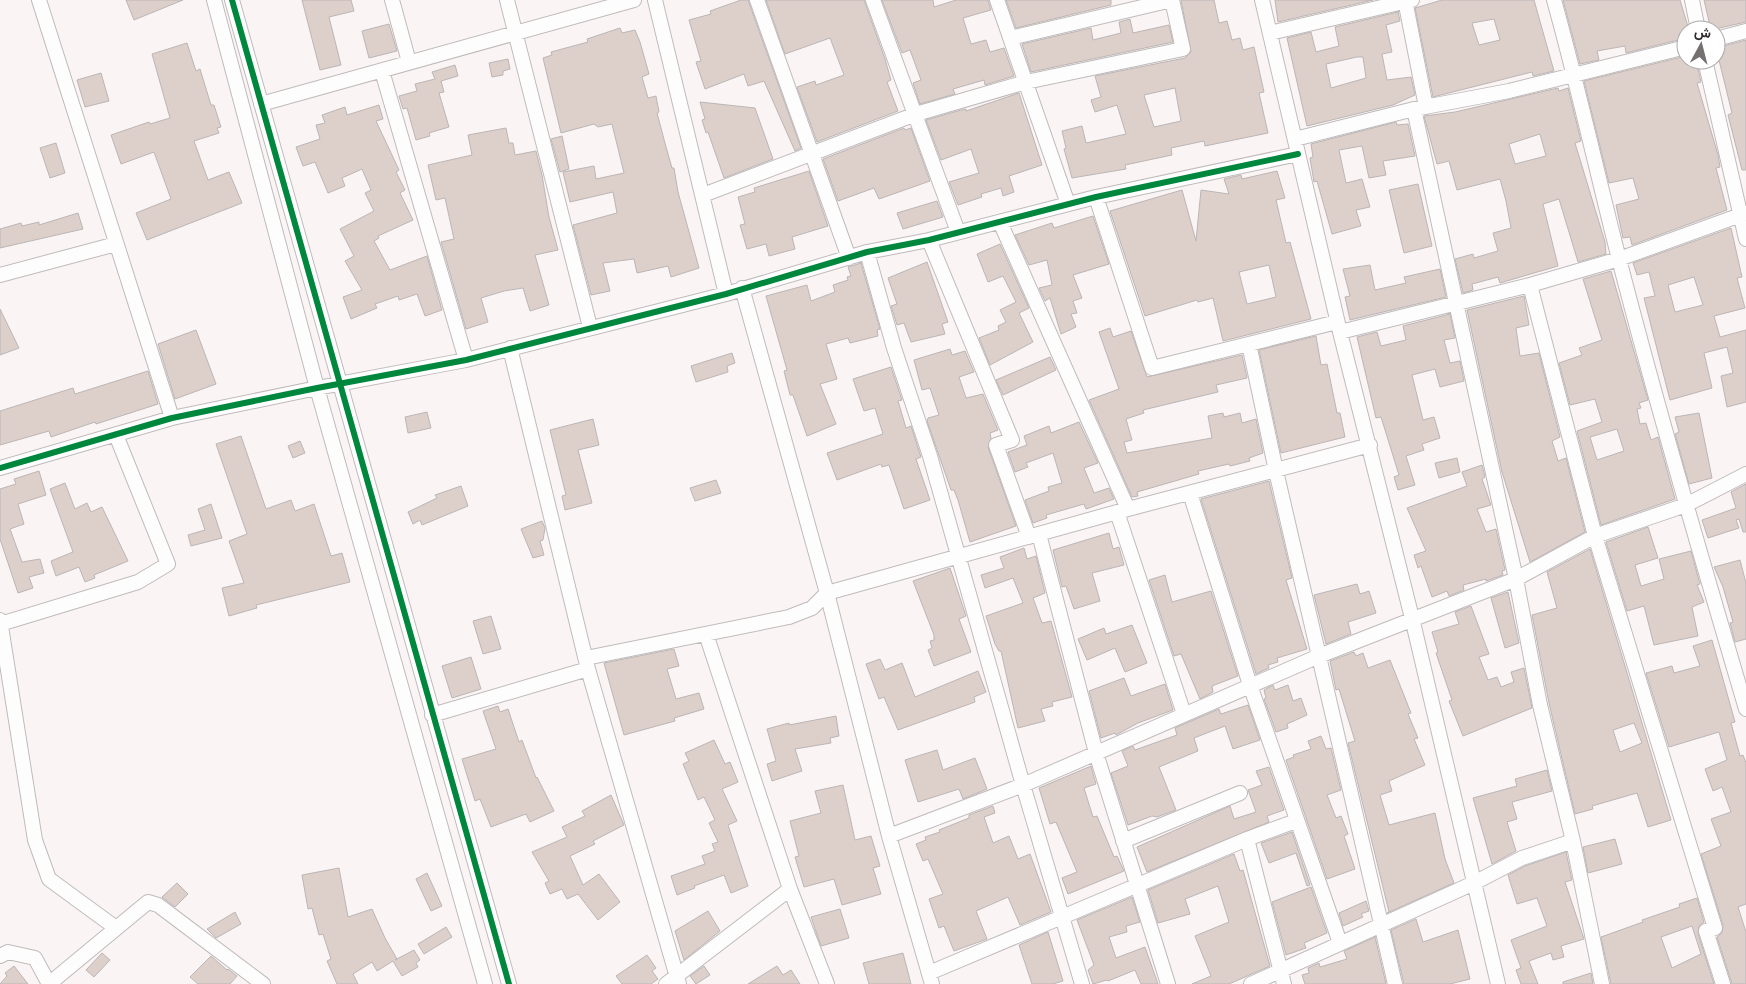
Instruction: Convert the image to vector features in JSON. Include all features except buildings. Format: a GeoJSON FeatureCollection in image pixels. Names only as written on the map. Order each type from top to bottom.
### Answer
{"type":"FeatureCollection","features":[{"type":"Feature","properties":{"kind":"street"},"geometry":{"type":"LineString","coordinates":[[39,0],[172,418]]}},
{"type":"Feature","properties":{"kind":"street"},"geometry":{"type":"LineString","coordinates":[[214,0],[317,388],[485,984]]}},
{"type":"Feature","properties":{"kind":"street"},"geometry":{"type":"LineString","coordinates":[[232,0],[509,984]]}},
{"type":"Feature","properties":{"kind":"street"},"geometry":{"type":"LineString","coordinates":[[392,0],[409,62]]}},
{"type":"Feature","properties":{"kind":"street"},"geometry":{"type":"LineString","coordinates":[[507,0],[590,327]]}},
{"type":"Feature","properties":{"kind":"street"},"geometry":{"type":"LineString","coordinates":[[261,104],[634,0]]}},
{"type":"Feature","properties":{"kind":"street"},"geometry":{"type":"LineString","coordinates":[[655,0],[726,294]]}},
{"type":"Feature","properties":{"kind":"street"},"geometry":{"type":"LineString","coordinates":[[757,0],[814,154],[849,258]]}},
{"type":"Feature","properties":{"kind":"street"},"geometry":{"type":"LineString","coordinates":[[873,0],[958,232]]}},
{"type":"Feature","properties":{"kind":"street"},"geometry":{"type":"LineString","coordinates":[[997,0],[1068,204]]}},
{"type":"Feature","properties":{"kind":"street"},"geometry":{"type":"LineString","coordinates":[[702,195],[916,114],[1026,82],[1183,49],[1172,0],[1010,38]]}},
{"type":"Feature","properties":{"kind":"street"},"geometry":{"type":"LineString","coordinates":[[1262,0],[1339,327],[1412,618],[1498,984]]}},
{"type":"Feature","properties":{"kind":"street"},"geometry":{"type":"LineString","coordinates":[[1554,0],[1574,73],[1619,259],[1686,505],[1746,709]]}},
{"type":"Feature","properties":{"kind":"street"},"geometry":{"type":"LineString","coordinates":[[1692,0],[1696,20]]}},
{"type":"Feature","properties":{"kind":"street"},"geometry":{"type":"LineString","coordinates":[[1270,33],[1407,1],[1420,108],[1455,302],[1516,579],[1540,705],[1573,841],[1602,984]]}},
{"type":"Feature","properties":{"kind":"street"},"geometry":{"type":"LineString","coordinates":[[1726,36],[1746,31]]}},
{"type":"Feature","properties":{"kind":"street"},"geometry":{"type":"LineString","coordinates":[[1295,139],[1420,108],[1509,91],[1574,73],[1676,49]]}},
{"type":"Feature","properties":{"kind":"street"},"geometry":{"type":"LineString","coordinates":[[382,70],[466,360]]}},
{"type":"Feature","properties":{"kind":"street"},"geometry":{"type":"LineString","coordinates":[[1708,70],[1744,214],[1746,239]]}},
{"type":"Feature","properties":{"kind":"street"},"geometry":{"type":"LineString","coordinates":[[0,468],[172,418],[340,383],[466,360],[726,294],[867,252],[929,240],[1096,197],[1298,154]]}},
{"type":"Feature","properties":{"kind":"street"},"geometry":{"type":"LineString","coordinates":[[1096,197],[1152,368],[1249,344],[1339,327],[1530,285],[1619,259],[1744,214]]}},
{"type":"Feature","properties":{"kind":"street"},"geometry":{"type":"LineString","coordinates":[[1000,222],[1123,510],[1184,714]]}},
{"type":"Feature","properties":{"kind":"street"},"geometry":{"type":"LineString","coordinates":[[929,240],[1012,440],[996,445],[1034,536],[1122,841],[1168,984]]}},
{"type":"Feature","properties":{"kind":"street"},"geometry":{"type":"LineString","coordinates":[[0,275],[116,244]]}},
{"type":"Feature","properties":{"kind":"street"},"geometry":{"type":"LineString","coordinates":[[867,252],[894,348],[930,456],[1023,785],[1082,984]]}},
{"type":"Feature","properties":{"kind":"street"},"geometry":{"type":"LineString","coordinates":[[1530,285],[1595,536],[1715,928],[1706,931],[1723,984]]}},
{"type":"Feature","properties":{"kind":"street"},"geometry":{"type":"LineString","coordinates":[[742,288],[827,593],[889,836],[931,979],[1062,918],[1247,839],[1296,821]]}},
{"type":"Feature","properties":{"kind":"street"},"geometry":{"type":"LineString","coordinates":[[1249,344],[1276,471],[1395,984]]}},
{"type":"Feature","properties":{"kind":"street"},"geometry":{"type":"LineString","coordinates":[[510,348],[587,663],[673,981],[790,889]]}},
{"type":"Feature","properties":{"kind":"street"},"geometry":{"type":"LineString","coordinates":[[0,624],[138,582],[168,564],[116,435]]}},
{"type":"Feature","properties":{"kind":"street"},"geometry":{"type":"LineString","coordinates":[[432,714],[587,663],[706,634],[789,617],[812,608],[827,593],[958,558],[1123,510],[1370,445]]}},
{"type":"Feature","properties":{"kind":"street"},"geometry":{"type":"LineString","coordinates":[[889,836],[1023,785],[1250,685],[1412,618],[1516,579],[1595,536],[1686,505],[1746,474]]}},
{"type":"Feature","properties":{"kind":"street"},"geometry":{"type":"LineString","coordinates":[[1190,493],[1250,685],[1340,943]]}},
{"type":"Feature","properties":{"kind":"street"},"geometry":{"type":"LineString","coordinates":[[0,620],[35,840],[40,856],[50,879],[116,928]]}},
{"type":"Feature","properties":{"kind":"street"},"geometry":{"type":"LineString","coordinates":[[706,634],[790,889],[827,984]]}},
{"type":"Feature","properties":{"kind":"street"},"geometry":{"type":"LineString","coordinates":[[1122,841],[1240,793]]}},
{"type":"Feature","properties":{"kind":"street"},"geometry":{"type":"LineString","coordinates":[[1247,839],[1282,977]]}},
{"type":"Feature","properties":{"kind":"street"},"geometry":{"type":"LineString","coordinates":[[1251,984],[1282,977],[1340,943],[1474,883],[1522,858],[1573,841]]}},
{"type":"Feature","properties":{"kind":"street"},"geometry":{"type":"LineString","coordinates":[[0,956],[8,952],[35,958],[49,984],[148,902],[158,905],[263,984]]}},
{"type":"Feature","properties":{"kind":"cycle path"},"geometry":{"type":"LineString","coordinates":[[232,0],[509,984]]}},
{"type":"Feature","properties":{"kind":"cycle path"},"geometry":{"type":"LineString","coordinates":[[0,468],[172,418],[466,360],[726,294],[867,252],[929,240],[1096,197],[1298,154]]}}]}
